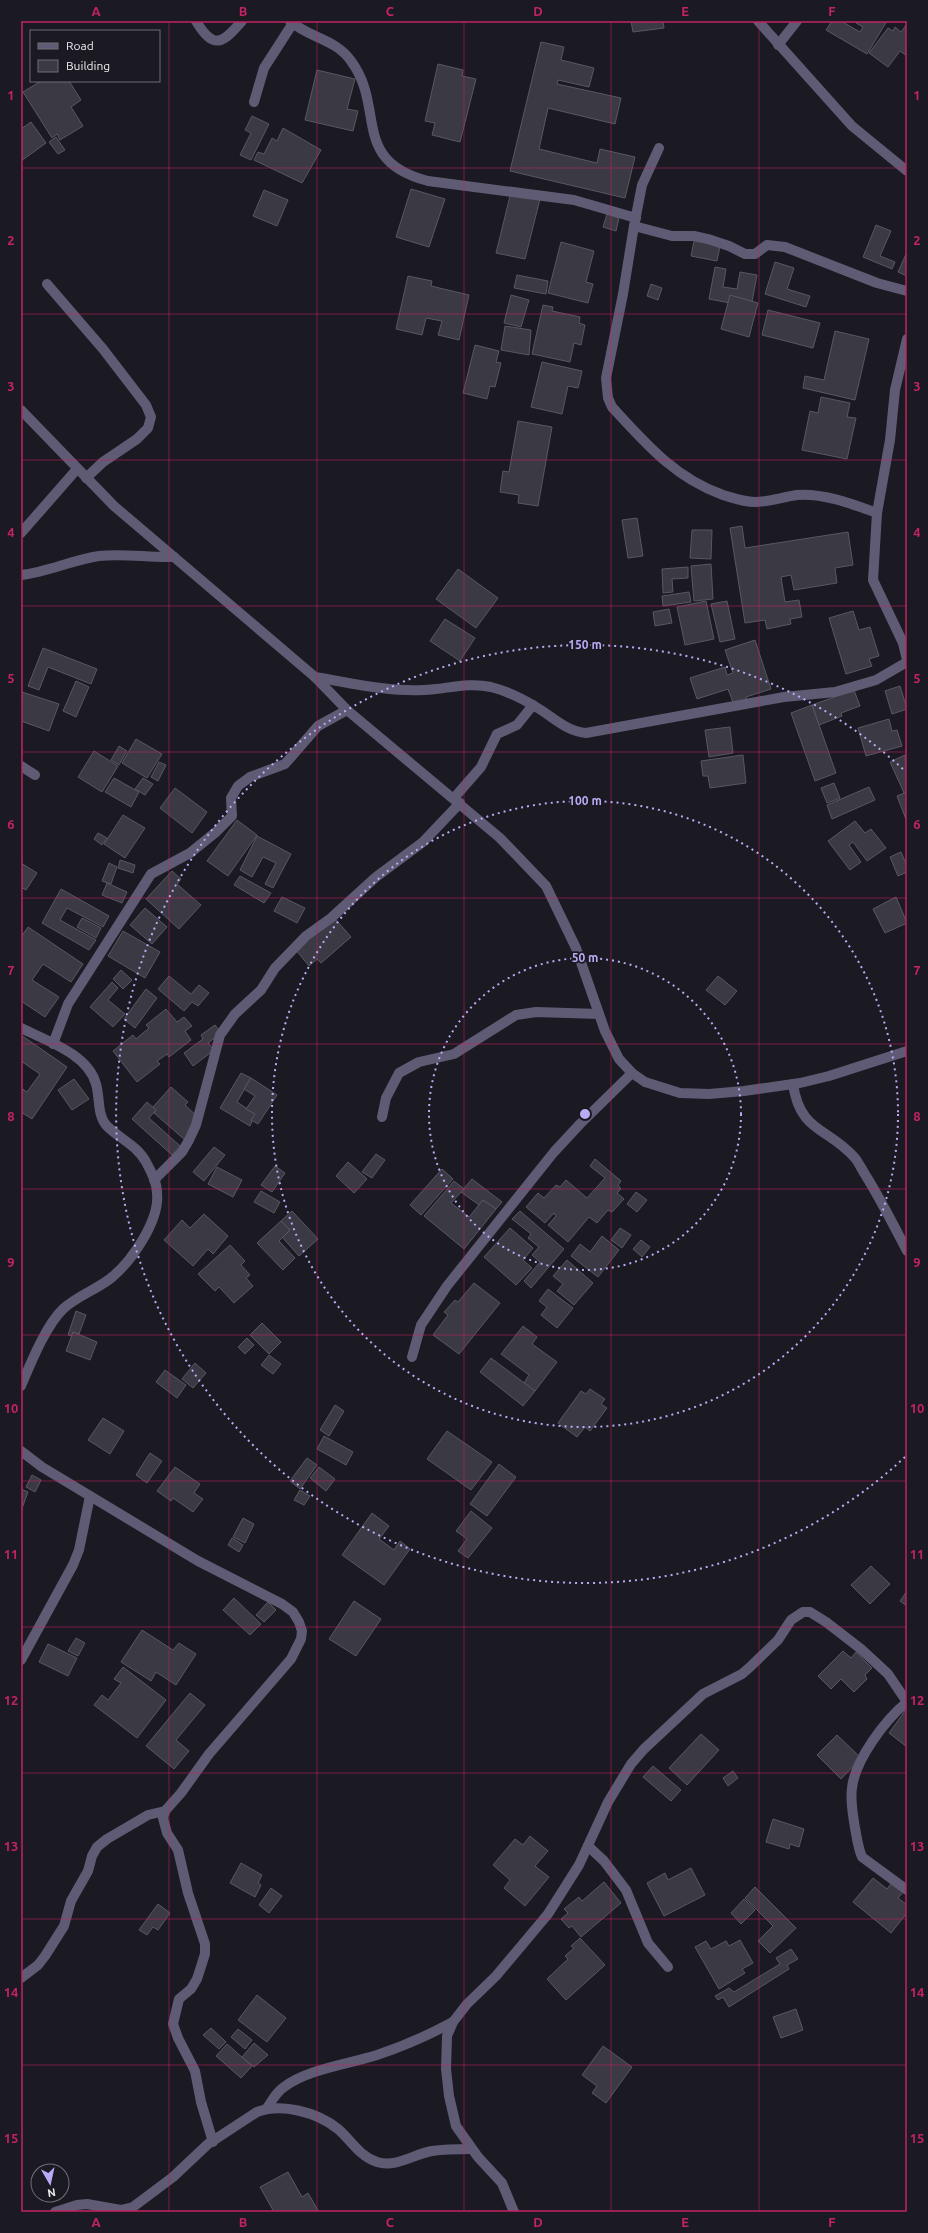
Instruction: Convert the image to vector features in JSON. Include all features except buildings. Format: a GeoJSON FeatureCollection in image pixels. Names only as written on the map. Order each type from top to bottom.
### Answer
{"type":"FeatureCollection","features":[{"type":"Feature","properties":{"kind":"street"},"geometry":{"type":"LineString","coordinates":[[196,21],[207,35],[214,40],[220,41],[226,39],[242,21]]}},
{"type":"Feature","properties":{"kind":"street"},"geometry":{"type":"LineString","coordinates":[[758,21],[852,126],[907,171]]}},
{"type":"Feature","properties":{"kind":"street"},"geometry":{"type":"LineString","coordinates":[[778,45],[796,21]]}},
{"type":"Feature","properties":{"kind":"street"},"geometry":{"type":"LineString","coordinates":[[254,102],[264,68],[292,22],[302,30],[337,47],[350,60],[364,84],[370,122],[378,147],[394,166],[411,175],[428,181],[574,200],[672,236],[695,236],[708,239],[729,246],[745,254],[755,254],[767,245],[785,247],[877,283],[907,291]]}},
{"type":"Feature","properties":{"kind":"street"},"geometry":{"type":"LineString","coordinates":[[659,148],[642,185],[624,294],[606,378],[608,398],[612,407],[659,457],[677,472],[717,493],[755,502],[789,496],[809,496],[847,503],[877,513]]}},
{"type":"Feature","properties":{"kind":"street"},"geometry":{"type":"LineString","coordinates":[[47,284],[103,348],[146,406],[151,417],[148,428],[137,439],[103,462],[86,478]]}},
{"type":"Feature","properties":{"kind":"street"},"geometry":{"type":"LineString","coordinates":[[315,677],[380,688],[424,690],[466,684],[479,685],[504,691],[533,705],[568,728],[586,733],[784,697],[835,692],[876,680],[907,661],[903,643],[873,580],[877,513],[890,440],[895,390],[907,342]]}},
{"type":"Feature","properties":{"kind":"street"},"geometry":{"type":"LineString","coordinates":[[21,410],[114,506],[315,677],[347,710],[500,838],[546,886],[576,948],[599,1014],[620,1059],[632,1073],[645,1082],[680,1093],[709,1094],[793,1084],[829,1076],[907,1051]]}},
{"type":"Feature","properties":{"kind":"street"},"geometry":{"type":"LineString","coordinates":[[21,533],[77,469]]}},
{"type":"Feature","properties":{"kind":"street"},"geometry":{"type":"LineString","coordinates":[[21,575],[50,570],[81,559],[101,556],[174,557]]}},
{"type":"Feature","properties":{"kind":"street"},"geometry":{"type":"LineString","coordinates":[[154,1180],[177,1158],[189,1140],[196,1125],[220,1035],[235,1014],[261,990],[275,968],[306,936],[331,918],[376,877],[423,842],[457,801],[481,767],[498,734],[517,725],[533,705]]}},
{"type":"Feature","properties":{"kind":"street"},"geometry":{"type":"LineString","coordinates":[[53,1044],[68,1004],[151,874],[190,853],[225,824],[232,816],[231,798],[238,786],[250,777],[285,764],[318,726],[347,710]]}},
{"type":"Feature","properties":{"kind":"street"},"geometry":{"type":"LineString","coordinates":[[21,766],[35,775]]}},
{"type":"Feature","properties":{"kind":"street"},"geometry":{"type":"LineString","coordinates":[[382,1117],[386,1098],[399,1074],[419,1062],[454,1054],[516,1015],[550,1012],[599,1014]]}},
{"type":"Feature","properties":{"kind":"street"},"geometry":{"type":"LineString","coordinates":[[21,1028],[82,1061],[88,1068],[96,1084],[102,1120],[145,1160],[154,1180],[157,1192],[157,1206],[143,1239],[123,1266],[110,1279],[63,1310],[43,1336],[21,1386]]}},
{"type":"Feature","properties":{"kind":"street"},"geometry":{"type":"LineString","coordinates":[[412,1357],[421,1325],[447,1286],[554,1152],[580,1124],[622,1085],[632,1073]]}},
{"type":"Feature","properties":{"kind":"street"},"geometry":{"type":"LineString","coordinates":[[793,1084],[794,1095],[804,1118],[817,1130],[840,1144],[855,1158],[876,1191],[907,1251]]}},
{"type":"Feature","properties":{"kind":"street"},"geometry":{"type":"LineString","coordinates":[[21,1451],[42,1467],[198,1561],[282,1604],[293,1612],[299,1622],[300,1639],[291,1659],[209,1754],[181,1793],[165,1811],[163,1818],[166,1830],[178,1850],[188,1893],[206,1950],[197,1979],[191,1989],[179,1999],[173,2024],[195,2071],[201,2102],[212,2142]]}},
{"type":"Feature","properties":{"kind":"street"},"geometry":{"type":"LineString","coordinates":[[21,1660],[73,1565],[79,1550],[90,1496]]}},
{"type":"Feature","properties":{"kind":"street"},"geometry":{"type":"LineString","coordinates":[[514,2212],[502,2183],[472,2149],[456,2126],[449,2096],[446,2050],[447,2036],[453,2022],[467,2004],[496,1976],[548,1914],[579,1865],[608,1802],[631,1764],[644,1749],[703,1694],[742,1674],[750,1667],[778,1640],[791,1620],[803,1612],[810,1612],[826,1622],[861,1649],[888,1674],[907,1702],[883,1725],[872,1741],[853,1783],[852,1809],[859,1850],[862,1857],[907,1890]]}},
{"type":"Feature","properties":{"kind":"street"},"geometry":{"type":"LineString","coordinates":[[21,1978],[46,1956],[64,1926],[71,1901],[88,1871],[92,1856],[97,1847],[106,1838],[148,1815],[165,1811]]}},
{"type":"Feature","properties":{"kind":"street"},"geometry":{"type":"LineString","coordinates":[[588,1846],[604,1861],[626,1890],[648,1943],[668,1967]]}},
{"type":"Feature","properties":{"kind":"street"},"geometry":{"type":"LineString","coordinates":[[267,2108],[284,2086],[338,2065],[406,2045],[453,2022]]}},
{"type":"Feature","properties":{"kind":"street"},"geometry":{"type":"LineString","coordinates":[[55,2212],[77,2205],[87,2204],[121,2210],[133,2207],[153,2193],[212,2142],[257,2112],[267,2108],[289,2109],[317,2118],[336,2128],[367,2158],[385,2164],[398,2162],[431,2151],[472,2149]]}}]}
